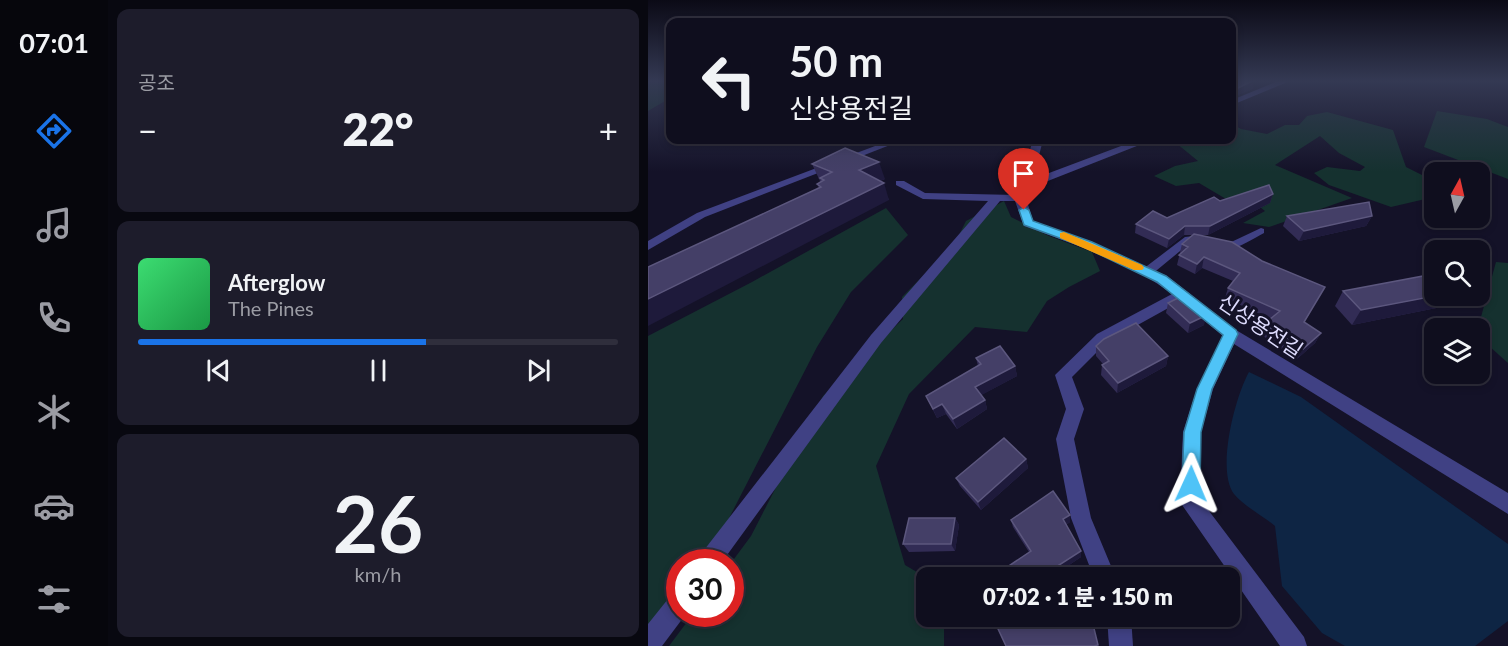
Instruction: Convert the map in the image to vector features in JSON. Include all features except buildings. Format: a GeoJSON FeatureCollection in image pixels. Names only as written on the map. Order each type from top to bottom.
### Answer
{"type":"FeatureCollection","features":[{"type":"Feature","properties":{"kind":"street"},"geometry":{"type":"LineString","coordinates":[[648,246],[701,215],[887,144]]}},
{"type":"Feature","properties":{"kind":"street"},"geometry":{"type":"LineString","coordinates":[[1023,192],[1037,144]]}},
{"type":"Feature","properties":{"kind":"street"},"geometry":{"type":"LineString","coordinates":[[900,183],[923,196],[996,198],[1023,192],[1135,144]]}},
{"type":"Feature","properties":{"kind":"street","name":"신상용전길"},"geometry":{"type":"LineString","coordinates":[[1023,192],[1028,223],[1088,244],[1162,279],[1231,334],[1508,504]]}},
{"type":"Feature","properties":{"kind":"street"},"geometry":{"type":"LineString","coordinates":[[719,549],[876,339],[996,198]]}},
{"type":"Feature","properties":{"kind":"street"},"geometry":{"type":"LineString","coordinates":[[1101,567],[1081,518],[1065,439],[1076,409],[1063,375],[1102,338],[1181,295]]}},
{"type":"Feature","properties":{"kind":"street"},"geometry":{"type":"LineString","coordinates":[[1231,334],[1205,389],[1192,432],[1190,502],[1295,646]]}},
{"type":"Feature","properties":{"kind":"street"},"geometry":{"type":"LineString","coordinates":[[648,644],[666,620]]}},
{"type":"Feature","properties":{"kind":"street"},"geometry":{"type":"LineString","coordinates":[[1121,627],[1121,646]]}},
{"type":"Feature","properties":{"kind":"lane"},"geometry":{"type":"LineString","coordinates":[[1147,272],[1189,239],[1206,240],[1228,247],[1261,231]]}},
{"type":"Feature","properties":{"kind":"green space"},"geometry":{"type":"Polygon","coordinates":[[[1437,111],[1487,119],[1508,127],[1508,179],[1490,172],[1490,162],[1463,162],[1424,147],[1437,111]]]}},
{"type":"Feature","properties":{"kind":"green space"},"geometry":{"type":"Polygon","coordinates":[[[1327,112],[1393,130],[1406,167],[1424,176],[1424,199],[1391,207],[1329,185],[1314,173],[1327,167],[1360,171],[1365,167],[1339,153],[1320,136],[1275,165],[1352,198],[1269,227],[1243,223],[1265,211],[1250,199],[1226,199],[1199,183],[1176,186],[1154,176],[1175,166],[1198,161],[1177,144],[1236,144],[1236,126],[1267,134],[1285,125],[1299,125],[1307,116],[1327,112]]]}},
{"type":"Feature","properties":{"kind":"green space"},"geometry":{"type":"Polygon","coordinates":[[[1004,201],[1011,217],[1049,236],[1092,252],[1100,271],[1047,301],[1027,332],[975,327],[909,394],[876,466],[905,565],[916,572],[916,627],[944,627],[944,646],[669,646],[683,627],[744,627],[744,549],[741,549],[751,536],[823,396],[903,319],[902,297],[954,245],[966,221],[1004,201]]]}},
{"type":"Feature","properties":{"kind":"green space"},"geometry":{"type":"Polygon","coordinates":[[[886,208],[908,235],[851,292],[817,347],[725,526],[705,549],[666,549],[666,605],[648,633],[648,336],[886,208]]]}},
{"type":"Feature","properties":{"kind":"green space"},"geometry":{"type":"Polygon","coordinates":[[[1496,262],[1508,263],[1508,363],[1490,347],[1490,318],[1481,318],[1484,306],[1490,306],[1490,284],[1496,262]]]}},
{"type":"Feature","properties":{"kind":"water"},"geometry":{"type":"Polygon","coordinates":[[[1249,372],[1301,397],[1508,544],[1508,621],[1475,646],[1345,646],[1322,633],[1282,586],[1275,526],[1238,498],[1229,483],[1227,451],[1233,415],[1249,372]]]}},
{"type":"Feature","properties":{"kind":"slow traffic"},"geometry":{"type":"LineString","coordinates":[[1064,236],[1088,244],[1138,268]]}},
{"type":"Feature","properties":{"kind":"route"},"geometry":{"type":"LineString","coordinates":[[1024,210],[1028,223],[1088,244],[1162,279],[1231,334],[1205,389],[1192,432],[1191,484]]}}]}
